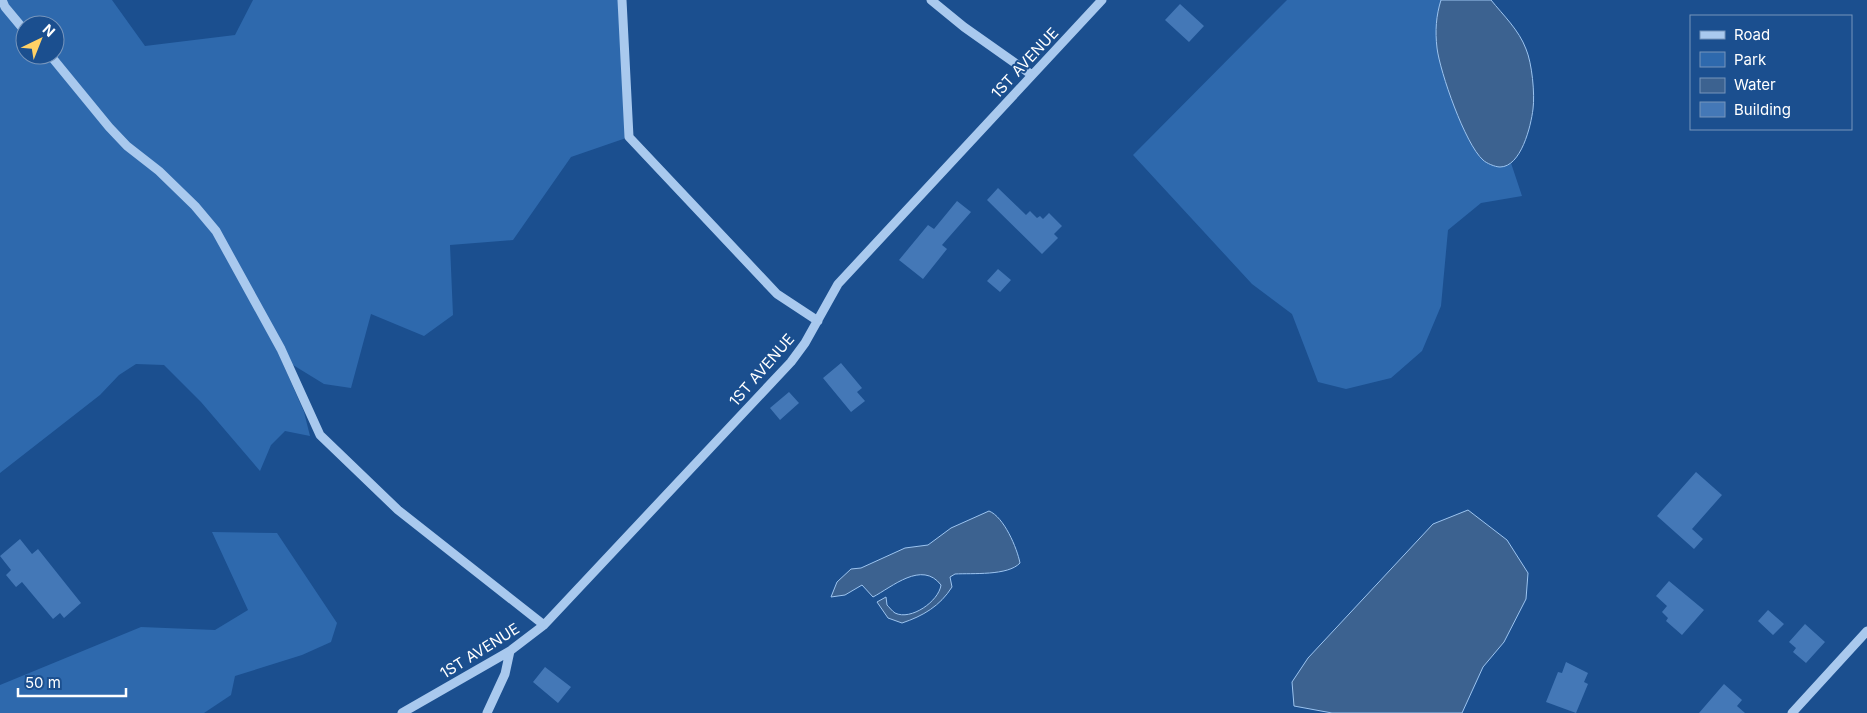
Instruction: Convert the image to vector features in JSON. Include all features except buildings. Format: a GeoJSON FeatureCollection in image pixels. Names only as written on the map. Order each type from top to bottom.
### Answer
{"type":"FeatureCollection","features":[{"type":"Feature","properties":{"kind":"street"},"geometry":{"type":"LineString","coordinates":[[2,0],[15,19]]}},
{"type":"Feature","properties":{"kind":"street"},"geometry":{"type":"LineString","coordinates":[[622,0],[629,137],[777,294],[818,321]]}},
{"type":"Feature","properties":{"kind":"street"},"geometry":{"type":"LineString","coordinates":[[932,0],[946,13],[1032,75]]}},
{"type":"Feature","properties":{"kind":"street"},"geometry":{"type":"LineString","coordinates":[[940,0],[946,13]]}},
{"type":"Feature","properties":{"kind":"street","name":"1ST AVENUE"},"geometry":{"type":"LineString","coordinates":[[402,713],[510,651],[544,625],[791,362],[805,343],[838,284],[1102,0]]}},
{"type":"Feature","properties":{"kind":"street"},"geometry":{"type":"LineString","coordinates":[[58,65],[127,146],[160,171],[195,206],[216,231],[282,350],[320,435],[398,510],[544,625]]}},
{"type":"Feature","properties":{"kind":"street"},"geometry":{"type":"LineString","coordinates":[[1792,713],[1867,631]]}},
{"type":"Feature","properties":{"kind":"street"},"geometry":{"type":"LineString","coordinates":[[487,713],[505,674],[510,651]]}},
{"type":"Feature","properties":{"kind":"green space"},"geometry":{"type":"Polygon","coordinates":[[[0,0],[112,0],[145,46],[235,35],[253,0],[622,0],[629,137],[571,157],[513,240],[450,245],[453,315],[424,336],[371,314],[351,388],[324,384],[280,357],[304,412],[310,436],[285,431],[271,445],[260,471],[201,402],[164,365],[136,364],[119,375],[100,395],[0,473],[0,0]]]}},
{"type":"Feature","properties":{"kind":"green space"},"geometry":{"type":"Polygon","coordinates":[[[1287,0],[1441,0],[1436,25],[1437,49],[1491,164],[1511,163],[1522,196],[1481,203],[1448,230],[1441,306],[1422,351],[1391,378],[1346,389],[1318,382],[1292,314],[1252,284],[1133,155],[1287,0]]]}},
{"type":"Feature","properties":{"kind":"green space"},"geometry":{"type":"Polygon","coordinates":[[[212,532],[277,533],[337,623],[331,642],[302,655],[235,676],[231,695],[204,713],[0,713],[0,685],[141,627],[215,630],[248,610],[212,532]]]}},
{"type":"Feature","properties":{"kind":"water"},"geometry":{"type":"Polygon","coordinates":[[[1441,0],[1491,0],[1515,29],[1526,49],[1530,62],[1533,87],[1534,103],[1532,116],[1524,144],[1514,160],[1507,165],[1498,167],[1483,160],[1476,152],[1454,107],[1437,48],[1436,24],[1441,0]]]}},
{"type":"Feature","properties":{"kind":"water"},"geometry":{"type":"Polygon","coordinates":[[[1468,510],[1507,540],[1528,573],[1526,599],[1504,642],[1483,667],[1462,713],[1332,713],[1294,706],[1292,682],[1308,658],[1433,524],[1468,510]]]}},
{"type":"Feature","properties":{"kind":"water"},"geometry":{"type":"Polygon","coordinates":[[[989,511],[995,514],[1005,526],[1013,542],[1020,563],[1014,567],[999,572],[955,574],[950,577],[952,587],[942,600],[924,614],[902,623],[888,618],[877,602],[886,597],[887,605],[895,613],[901,615],[916,612],[930,603],[939,591],[941,585],[933,578],[925,575],[916,575],[898,582],[873,597],[862,585],[845,595],[831,597],[837,582],[851,569],[861,568],[905,548],[928,545],[951,528],[989,511]]]}}]}
